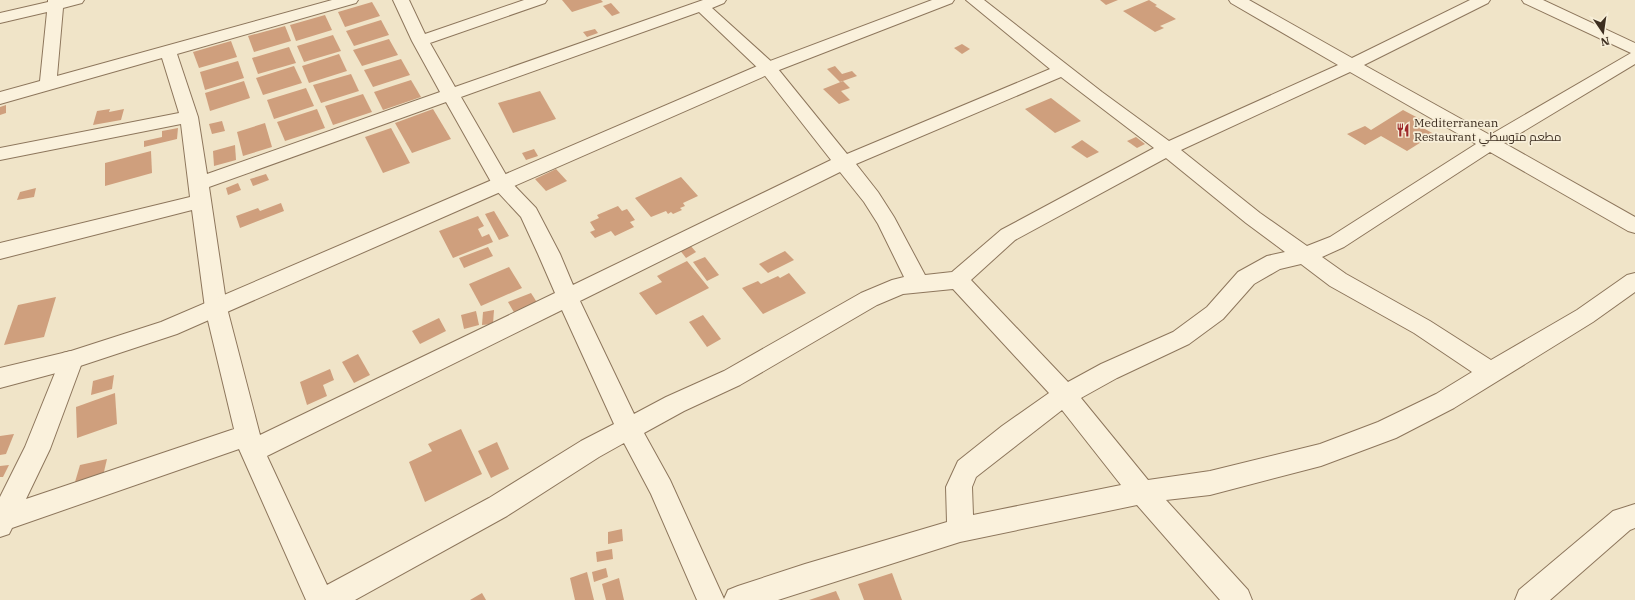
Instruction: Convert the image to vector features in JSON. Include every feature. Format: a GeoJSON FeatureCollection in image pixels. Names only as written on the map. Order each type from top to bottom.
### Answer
{"type":"FeatureCollection","features":[{"type":"Feature","properties":{"kind":"street"},"geometry":{"type":"LineString","coordinates":[[0,18],[56,2],[76,0]]}},
{"type":"Feature","properties":{"kind":"street"},"geometry":{"type":"LineString","coordinates":[[0,98],[168,51],[298,8],[350,0]]}},
{"type":"Feature","properties":{"kind":"street"},"geometry":{"type":"LineString","coordinates":[[401,0],[420,40],[502,184],[529,214],[549,254],[567,297],[591,345],[629,429],[661,488],[711,600]]}},
{"type":"Feature","properties":{"kind":"street"},"geometry":{"type":"LineString","coordinates":[[420,40],[539,0]]}},
{"type":"Feature","properties":{"kind":"street"},"geometry":{"type":"LineString","coordinates":[[0,251],[200,193],[451,94],[718,0]]}},
{"type":"Feature","properties":{"kind":"street"},"geometry":{"type":"LineString","coordinates":[[0,378],[71,360],[134,341],[216,308],[768,68],[946,0]]}},
{"type":"Feature","properties":{"kind":"street"},"geometry":{"type":"LineString","coordinates":[[974,0],[1062,70],[1168,149],[1253,218],[1304,256],[1338,280],[1422,326],[1491,372]]}},
{"type":"Feature","properties":{"kind":"street"},"geometry":{"type":"LineString","coordinates":[[1237,0],[1635,226]]}},
{"type":"Feature","properties":{"kind":"street"},"geometry":{"type":"LineString","coordinates":[[327,600],[498,507],[566,464],[629,429],[675,404],[732,378],[869,299],[900,286],[958,280],[1008,235],[1168,149],[1351,65],[1482,0]]}},
{"type":"Feature","properties":{"kind":"street"},"geometry":{"type":"LineString","coordinates":[[1530,0],[1635,49]]}},
{"type":"Feature","properties":{"kind":"street"},"geometry":{"type":"LineString","coordinates":[[48,84],[56,2]]}},
{"type":"Feature","properties":{"kind":"street"},"geometry":{"type":"LineString","coordinates":[[701,6],[768,68],[872,197],[887,222],[918,283]]}},
{"type":"Feature","properties":{"kind":"street"},"geometry":{"type":"LineString","coordinates":[[168,51],[189,117],[216,308],[250,443],[320,600]]}},
{"type":"Feature","properties":{"kind":"street"},"geometry":{"type":"LineString","coordinates":[[960,530],[959,487],[967,469],[1011,434],[1065,395],[1109,371],[1181,338],[1215,313],[1246,278],[1275,262],[1304,256],[1337,242],[1491,143],[1635,57]]}},
{"type":"Feature","properties":{"kind":"street"},"geometry":{"type":"LineString","coordinates":[[2,522],[250,443],[567,297],[844,162],[1062,70]]}},
{"type":"Feature","properties":{"kind":"street"},"geometry":{"type":"LineString","coordinates":[[0,154],[189,117]]}},
{"type":"Feature","properties":{"kind":"street"},"geometry":{"type":"LineString","coordinates":[[958,280],[1065,395],[1142,492],[1238,600]]}},
{"type":"Feature","properties":{"kind":"street"},"geometry":{"type":"LineString","coordinates":[[738,600],[805,577],[960,530],[1142,492],[1210,483],[1321,455],[1387,430],[1445,401],[1585,316],[1635,281]]}},
{"type":"Feature","properties":{"kind":"street"},"geometry":{"type":"LineString","coordinates":[[2,522],[37,449],[71,360]]}},
{"type":"Feature","properties":{"kind":"street"},"geometry":{"type":"LineString","coordinates":[[1529,600],[1622,520],[1635,516]]}},
{"type":"Feature","properties":{"kind":"building"},"geometry":{"type":"Polygon","coordinates":[[[562,0],[601,0],[603,2],[572,12],[562,0]]]}},
{"type":"Feature","properties":{"kind":"building"},"geometry":{"type":"Polygon","coordinates":[[[1100,0],[1118,0],[1106,5],[1100,0]]]}},
{"type":"Feature","properties":{"kind":"building"},"geometry":{"type":"Polygon","coordinates":[[[1149,0],[1157,5],[1155,6],[1176,19],[1160,26],[1164,28],[1155,32],[1123,11],[1149,0]]]}},
{"type":"Feature","properties":{"kind":"building"},"geometry":{"type":"Polygon","coordinates":[[[372,2],[380,16],[345,27],[338,12],[372,2]]]}},
{"type":"Feature","properties":{"kind":"building"},"geometry":{"type":"Polygon","coordinates":[[[611,3],[620,13],[612,16],[603,6],[611,3]]]}},
{"type":"Feature","properties":{"kind":"building"},"geometry":{"type":"Polygon","coordinates":[[[325,15],[332,30],[296,41],[290,25],[325,15]]]}},
{"type":"Feature","properties":{"kind":"building"},"geometry":{"type":"Polygon","coordinates":[[[381,20],[389,35],[354,46],[346,31],[381,20]]]}},
{"type":"Feature","properties":{"kind":"building"},"geometry":{"type":"Polygon","coordinates":[[[285,26],[291,41],[254,52],[248,36],[285,26]]]}},
{"type":"Feature","properties":{"kind":"building"},"geometry":{"type":"Polygon","coordinates":[[[595,29],[598,33],[587,37],[583,32],[595,29]]]}},
{"type":"Feature","properties":{"kind":"building"},"geometry":{"type":"Polygon","coordinates":[[[333,35],[341,51],[304,62],[297,46],[333,35]]]}},
{"type":"Feature","properties":{"kind":"building"},"geometry":{"type":"Polygon","coordinates":[[[389,39],[398,55],[362,66],[353,50],[389,39]]]}},
{"type":"Feature","properties":{"kind":"building"},"geometry":{"type":"Polygon","coordinates":[[[231,41],[237,57],[199,68],[193,52],[231,41]]]}},
{"type":"Feature","properties":{"kind":"building"},"geometry":{"type":"Polygon","coordinates":[[[962,44],[970,49],[962,54],[954,48],[962,44]]]}},
{"type":"Feature","properties":{"kind":"building"},"geometry":{"type":"Polygon","coordinates":[[[289,47],[296,63],[258,74],[252,58],[289,47]]]}},
{"type":"Feature","properties":{"kind":"building"},"geometry":{"type":"Polygon","coordinates":[[[339,54],[347,71],[309,83],[302,66],[339,54]]]}},
{"type":"Feature","properties":{"kind":"building"},"geometry":{"type":"Polygon","coordinates":[[[401,59],[410,75],[373,87],[364,70],[401,59]]]}},
{"type":"Feature","properties":{"kind":"building"},"geometry":{"type":"Polygon","coordinates":[[[238,61],[244,78],[205,90],[200,72],[238,61]]]}},
{"type":"Feature","properties":{"kind":"building"},"geometry":{"type":"Polygon","coordinates":[[[294,66],[302,83],[263,95],[256,78],[294,66]]]}},
{"type":"Feature","properties":{"kind":"building"},"geometry":{"type":"Polygon","coordinates":[[[835,66],[842,74],[852,71],[857,76],[840,82],[827,69],[835,66]]]}},
{"type":"Feature","properties":{"kind":"building"},"geometry":{"type":"Polygon","coordinates":[[[351,74],[359,91],[321,103],[313,85],[351,74]]]}},
{"type":"Feature","properties":{"kind":"building"},"geometry":{"type":"Polygon","coordinates":[[[411,80],[421,97],[383,110],[374,92],[411,80]]]}},
{"type":"Feature","properties":{"kind":"building"},"geometry":{"type":"Polygon","coordinates":[[[244,81],[250,98],[210,111],[205,93],[244,81]]]}},
{"type":"Feature","properties":{"kind":"building"},"geometry":{"type":"Polygon","coordinates":[[[843,81],[850,88],[841,91],[850,100],[839,104],[823,89],[843,81]]]}},
{"type":"Feature","properties":{"kind":"building"},"geometry":{"type":"Polygon","coordinates":[[[306,88],[314,106],[274,119],[267,100],[306,88]]]}},
{"type":"Feature","properties":{"kind":"building"},"geometry":{"type":"Polygon","coordinates":[[[540,91],[556,119],[513,133],[498,103],[540,91]]]}},
{"type":"Feature","properties":{"kind":"building"},"geometry":{"type":"Polygon","coordinates":[[[363,94],[372,112],[333,125],[325,106],[363,94]]]}},
{"type":"Feature","properties":{"kind":"building"},"geometry":{"type":"Polygon","coordinates":[[[1051,98],[1081,121],[1055,133],[1025,109],[1051,98]]]}},
{"type":"Feature","properties":{"kind":"building"},"geometry":{"type":"Polygon","coordinates":[[[6,105],[6,113],[0,115],[0,107],[6,105]]]}},
{"type":"Feature","properties":{"kind":"building"},"geometry":{"type":"Polygon","coordinates":[[[110,109],[109,112],[124,109],[121,120],[93,125],[97,111],[110,109]]]}},
{"type":"Feature","properties":{"kind":"building"},"geometry":{"type":"Polygon","coordinates":[[[317,109],[325,128],[285,141],[277,122],[317,109]]]}},
{"type":"Feature","properties":{"kind":"building"},"geometry":{"type":"Polygon","coordinates":[[[433,109],[451,139],[412,153],[395,123],[433,109]]]}},
{"type":"Feature","properties":{"kind":"building"},"geometry":{"type":"Polygon","coordinates":[[[1403,110],[1420,119],[1414,123],[1434,134],[1407,151],[1381,136],[1365,145],[1347,134],[1365,126],[1371,130],[1403,110]]]}},
{"type":"Feature","properties":{"kind":"building"},"geometry":{"type":"Polygon","coordinates":[[[222,121],[225,131],[212,134],[209,124],[222,121]]]}},
{"type":"Feature","properties":{"kind":"building"},"geometry":{"type":"Polygon","coordinates":[[[265,123],[272,147],[243,156],[237,132],[265,123]]]}},
{"type":"Feature","properties":{"kind":"building"},"geometry":{"type":"Polygon","coordinates":[[[178,128],[177,139],[144,147],[144,141],[162,137],[162,131],[178,128]]]}},
{"type":"Feature","properties":{"kind":"building"},"geometry":{"type":"Polygon","coordinates":[[[391,128],[410,163],[383,173],[365,137],[391,128]]]}},
{"type":"Feature","properties":{"kind":"building"},"geometry":{"type":"Polygon","coordinates":[[[1136,137],[1145,144],[1137,148],[1127,141],[1136,137]]]}},
{"type":"Feature","properties":{"kind":"building"},"geometry":{"type":"Polygon","coordinates":[[[1082,140],[1099,152],[1087,158],[1071,147],[1082,140]]]}},
{"type":"Feature","properties":{"kind":"building"},"geometry":{"type":"Polygon","coordinates":[[[235,145],[236,160],[214,166],[213,151],[235,145]]]}},
{"type":"Feature","properties":{"kind":"building"},"geometry":{"type":"Polygon","coordinates":[[[534,149],[538,156],[526,160],[522,153],[534,149]]]}},
{"type":"Feature","properties":{"kind":"building"},"geometry":{"type":"Polygon","coordinates":[[[151,151],[152,173],[105,186],[105,163],[151,151]]]}},
{"type":"Feature","properties":{"kind":"building"},"geometry":{"type":"Polygon","coordinates":[[[556,169],[567,181],[546,191],[535,179],[556,169]]]}},
{"type":"Feature","properties":{"kind":"building"},"geometry":{"type":"Polygon","coordinates":[[[266,174],[269,180],[253,186],[250,179],[266,174]]]}},
{"type":"Feature","properties":{"kind":"building"},"geometry":{"type":"Polygon","coordinates":[[[681,177],[698,196],[683,203],[685,206],[680,208],[682,210],[673,214],[671,212],[668,214],[666,211],[651,217],[635,198],[681,177]]]}},
{"type":"Feature","properties":{"kind":"building"},"geometry":{"type":"Polygon","coordinates":[[[238,183],[241,190],[228,195],[226,188],[238,183]]]}},
{"type":"Feature","properties":{"kind":"building"},"geometry":{"type":"Polygon","coordinates":[[[36,188],[34,197],[17,200],[20,192],[36,188]]]}},
{"type":"Feature","properties":{"kind":"building"},"geometry":{"type":"Polygon","coordinates":[[[281,203],[284,211],[240,228],[236,216],[258,208],[260,211],[281,203]]]}},
{"type":"Feature","properties":{"kind":"building"},"geometry":{"type":"Polygon","coordinates":[[[618,206],[622,211],[627,209],[635,220],[630,222],[634,227],[615,236],[611,231],[595,238],[590,232],[595,230],[590,222],[599,218],[597,215],[618,206]]]}},
{"type":"Feature","properties":{"kind":"building"},"geometry":{"type":"Polygon","coordinates":[[[494,211],[509,236],[499,240],[485,214],[494,211]]]}},
{"type":"Feature","properties":{"kind":"building"},"geometry":{"type":"Polygon","coordinates":[[[478,216],[484,226],[478,229],[482,237],[489,234],[493,242],[453,258],[439,231],[478,216]]]}},
{"type":"Feature","properties":{"kind":"building"},"geometry":{"type":"Polygon","coordinates":[[[689,244],[696,252],[686,258],[679,249],[689,244]]]}},
{"type":"Feature","properties":{"kind":"building"},"geometry":{"type":"Polygon","coordinates":[[[488,247],[493,256],[464,268],[459,258],[488,247]]]}},
{"type":"Feature","properties":{"kind":"building"},"geometry":{"type":"Polygon","coordinates":[[[785,251],[794,260],[768,273],[759,264],[785,251]]]}},
{"type":"Feature","properties":{"kind":"building"},"geometry":{"type":"Polygon","coordinates":[[[705,257],[719,275],[707,281],[693,262],[705,257]]]}},
{"type":"Feature","properties":{"kind":"building"},"geometry":{"type":"Polygon","coordinates":[[[687,261],[709,288],[656,315],[639,293],[662,282],[657,276],[687,261]]]}},
{"type":"Feature","properties":{"kind":"building"},"geometry":{"type":"Polygon","coordinates":[[[509,267],[522,288],[481,306],[469,284],[509,267]]]}},
{"type":"Feature","properties":{"kind":"building"},"geometry":{"type":"Polygon","coordinates":[[[789,273],[806,293],[763,314],[742,288],[758,281],[761,284],[778,276],[780,278],[789,273]]]}},
{"type":"Feature","properties":{"kind":"building"},"geometry":{"type":"Polygon","coordinates":[[[531,293],[538,304],[515,314],[508,302],[531,293]]]}},
{"type":"Feature","properties":{"kind":"building"},"geometry":{"type":"Polygon","coordinates":[[[56,297],[44,337],[4,345],[18,305],[56,297]]]}},
{"type":"Feature","properties":{"kind":"building"},"geometry":{"type":"Polygon","coordinates":[[[494,310],[493,324],[482,325],[483,312],[494,310]]]}},
{"type":"Feature","properties":{"kind":"building"},"geometry":{"type":"Polygon","coordinates":[[[476,311],[479,325],[464,329],[461,315],[476,311]]]}},
{"type":"Feature","properties":{"kind":"building"},"geometry":{"type":"Polygon","coordinates":[[[703,315],[721,339],[707,347],[689,322],[703,315]]]}},
{"type":"Feature","properties":{"kind":"building"},"geometry":{"type":"Polygon","coordinates":[[[439,318],[446,331],[420,344],[412,331],[439,318]]]}},
{"type":"Feature","properties":{"kind":"building"},"geometry":{"type":"Polygon","coordinates":[[[358,354],[370,375],[354,383],[342,362],[358,354]]]}},
{"type":"Feature","properties":{"kind":"building"},"geometry":{"type":"Polygon","coordinates":[[[330,369],[334,380],[323,385],[327,396],[307,405],[300,382],[330,369]]]}},
{"type":"Feature","properties":{"kind":"building"},"geometry":{"type":"Polygon","coordinates":[[[114,375],[112,389],[91,395],[93,381],[114,375]]]}},
{"type":"Feature","properties":{"kind":"building"},"geometry":{"type":"Polygon","coordinates":[[[115,393],[117,424],[77,438],[76,407],[115,393]]]}},
{"type":"Feature","properties":{"kind":"building"},"geometry":{"type":"Polygon","coordinates":[[[461,429],[482,474],[425,502],[409,462],[432,451],[428,444],[461,429]]]}},
{"type":"Feature","properties":{"kind":"building"},"geometry":{"type":"Polygon","coordinates":[[[14,434],[6,454],[0,455],[0,436],[14,434]]]}},
{"type":"Feature","properties":{"kind":"building"},"geometry":{"type":"Polygon","coordinates":[[[497,442],[509,469],[491,478],[478,451],[497,442]]]}},
{"type":"Feature","properties":{"kind":"building"},"geometry":{"type":"Polygon","coordinates":[[[107,459],[103,476],[75,482],[80,465],[107,459]]]}},
{"type":"Feature","properties":{"kind":"building"},"geometry":{"type":"Polygon","coordinates":[[[9,465],[3,477],[0,477],[0,466],[9,465]]]}},
{"type":"Feature","properties":{"kind":"building"},"geometry":{"type":"Polygon","coordinates":[[[622,529],[623,541],[608,544],[608,532],[622,529]]]}},
{"type":"Feature","properties":{"kind":"building"},"geometry":{"type":"Polygon","coordinates":[[[612,549],[613,559],[597,562],[596,552],[612,549]]]}},
{"type":"Feature","properties":{"kind":"building"},"geometry":{"type":"Polygon","coordinates":[[[606,568],[608,577],[594,582],[592,572],[606,568]]]}},
{"type":"Feature","properties":{"kind":"building"},"geometry":{"type":"Polygon","coordinates":[[[587,572],[594,600],[575,600],[570,578],[587,572]]]}},
{"type":"Feature","properties":{"kind":"building"},"geometry":{"type":"Polygon","coordinates":[[[892,573],[902,600],[864,600],[858,584],[892,573]]]}},
{"type":"Feature","properties":{"kind":"building"},"geometry":{"type":"Polygon","coordinates":[[[619,578],[624,600],[606,600],[602,584],[619,578]]]}},
{"type":"Feature","properties":{"kind":"building"},"geometry":{"type":"Polygon","coordinates":[[[836,591],[840,600],[809,600],[836,591]]]}},
{"type":"Feature","properties":{"kind":"building"},"geometry":{"type":"Polygon","coordinates":[[[482,593],[486,600],[470,600],[482,593]]]}},
{"type":"Feature","properties":{"kind":"place","name":"Mediterranean Restaurant مطعم متوسطي"},"geometry":{"type":"Point","coordinates":[1403,130]}}]}
